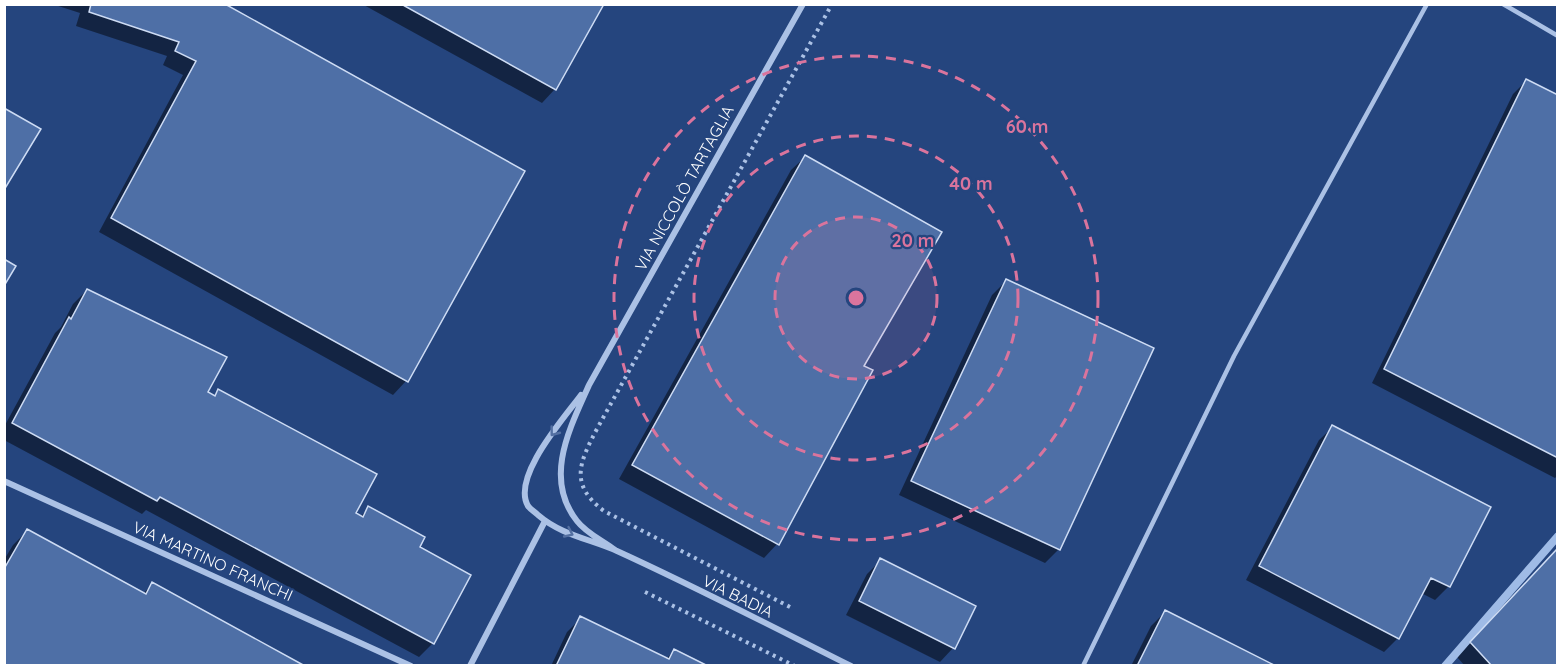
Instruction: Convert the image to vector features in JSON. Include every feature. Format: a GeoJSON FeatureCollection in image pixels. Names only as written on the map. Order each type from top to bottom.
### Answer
{"type":"FeatureCollection","features":[{"type":"Feature","properties":{"kind":"street","name":"VIA NICCOLÒ TARTAGLIA"},"geometry":{"type":"LineString","coordinates":[[561,487],[562,449],[589,385],[803,4]]}},
{"type":"Feature","properties":{"kind":"street","name":"VIA NICCOLÒ TARTAGLIA"},"geometry":{"type":"LineString","coordinates":[[528,506],[524,490],[530,471],[546,442],[589,385]]}},
{"type":"Feature","properties":{"kind":"street","name":"VIA MARTINO FRANCHI"},"geometry":{"type":"LineString","coordinates":[[4,481],[411,666]]}},
{"type":"Feature","properties":{"kind":"street","name":"VIA BADIA"},"geometry":{"type":"LineString","coordinates":[[561,487],[567,505],[579,523],[615,550]]}},
{"type":"Feature","properties":{"kind":"street","name":"VIA BADIA"},"geometry":{"type":"LineString","coordinates":[[528,506],[545,521],[572,535],[615,550],[851,666]]}},
{"type":"Feature","properties":{"kind":"street"},"geometry":{"type":"LineString","coordinates":[[470,666],[545,521]]}},
{"type":"Feature","properties":{"kind":"lane"},"geometry":{"type":"LineString","coordinates":[[1083,666],[1234,356],[1427,4]]}},
{"type":"Feature","properties":{"kind":"lane"},"geometry":{"type":"LineString","coordinates":[[1503,4],[1557,36]]}},
{"type":"Feature","properties":{"kind":"path"},"geometry":{"type":"LineString","coordinates":[[790,607],[604,511],[593,503],[584,490],[580,476],[582,463],[598,427],[832,4]]}},
{"type":"Feature","properties":{"kind":"path"},"geometry":{"type":"LineString","coordinates":[[645,592],[795,666]]}},
{"type":"Feature","properties":{"kind":"building"},"geometry":{"type":"Polygon","coordinates":[[[91,4],[225,4],[525,171],[408,382],[111,218],[196,61],[175,51],[179,42],[89,12],[91,4]]]}},
{"type":"Feature","properties":{"kind":"building"},"geometry":{"type":"Polygon","coordinates":[[[401,4],[604,4],[556,90],[401,4]]]}},
{"type":"Feature","properties":{"kind":"building"},"geometry":{"type":"Polygon","coordinates":[[[1526,79],[1558,95],[1558,458],[1384,369],[1526,79]]]}},
{"type":"Feature","properties":{"kind":"building"},"geometry":{"type":"Polygon","coordinates":[[[4,108],[41,129],[4,190],[4,108]]]}},
{"type":"Feature","properties":{"kind":"building"},"geometry":{"type":"Polygon","coordinates":[[[805,155],[942,232],[864,366],[873,370],[779,545],[632,465],[805,155]]]}},
{"type":"Feature","properties":{"kind":"building"},"geometry":{"type":"Polygon","coordinates":[[[4,259],[16,266],[4,286],[4,259]]]}},
{"type":"Feature","properties":{"kind":"building"},"geometry":{"type":"Polygon","coordinates":[[[1006,279],[1154,348],[1060,550],[911,481],[1006,279]]]}},
{"type":"Feature","properties":{"kind":"building"},"geometry":{"type":"Polygon","coordinates":[[[87,289],[227,357],[208,392],[215,396],[218,389],[377,474],[356,513],[363,517],[368,506],[425,537],[420,547],[471,575],[434,644],[160,497],[157,501],[12,423],[69,317],[71,319],[87,289]]]}},
{"type":"Feature","properties":{"kind":"building"},"geometry":{"type":"Polygon","coordinates":[[[1332,425],[1491,507],[1450,587],[1431,578],[1399,639],[1259,566],[1332,425]]]}},
{"type":"Feature","properties":{"kind":"building"},"geometry":{"type":"Polygon","coordinates":[[[27,529],[146,594],[152,582],[305,666],[4,666],[4,569],[27,529]]]}},
{"type":"Feature","properties":{"kind":"building"},"geometry":{"type":"Polygon","coordinates":[[[1558,548],[1558,666],[1492,666],[1470,642],[1558,548]]]}},
{"type":"Feature","properties":{"kind":"building"},"geometry":{"type":"Polygon","coordinates":[[[880,558],[976,606],[955,649],[859,601],[880,558]]]}},
{"type":"Feature","properties":{"kind":"building"},"geometry":{"type":"Polygon","coordinates":[[[1165,610],[1276,666],[1137,666],[1165,610]]]}},
{"type":"Feature","properties":{"kind":"building"},"geometry":{"type":"Polygon","coordinates":[[[580,616],[669,659],[674,649],[708,666],[556,666],[580,616]]]}},
{"type":"Feature","properties":{"kind":"waterway"},"geometry":{"type":"LineString","coordinates":[[1445,666],[1558,536]]}}]}
